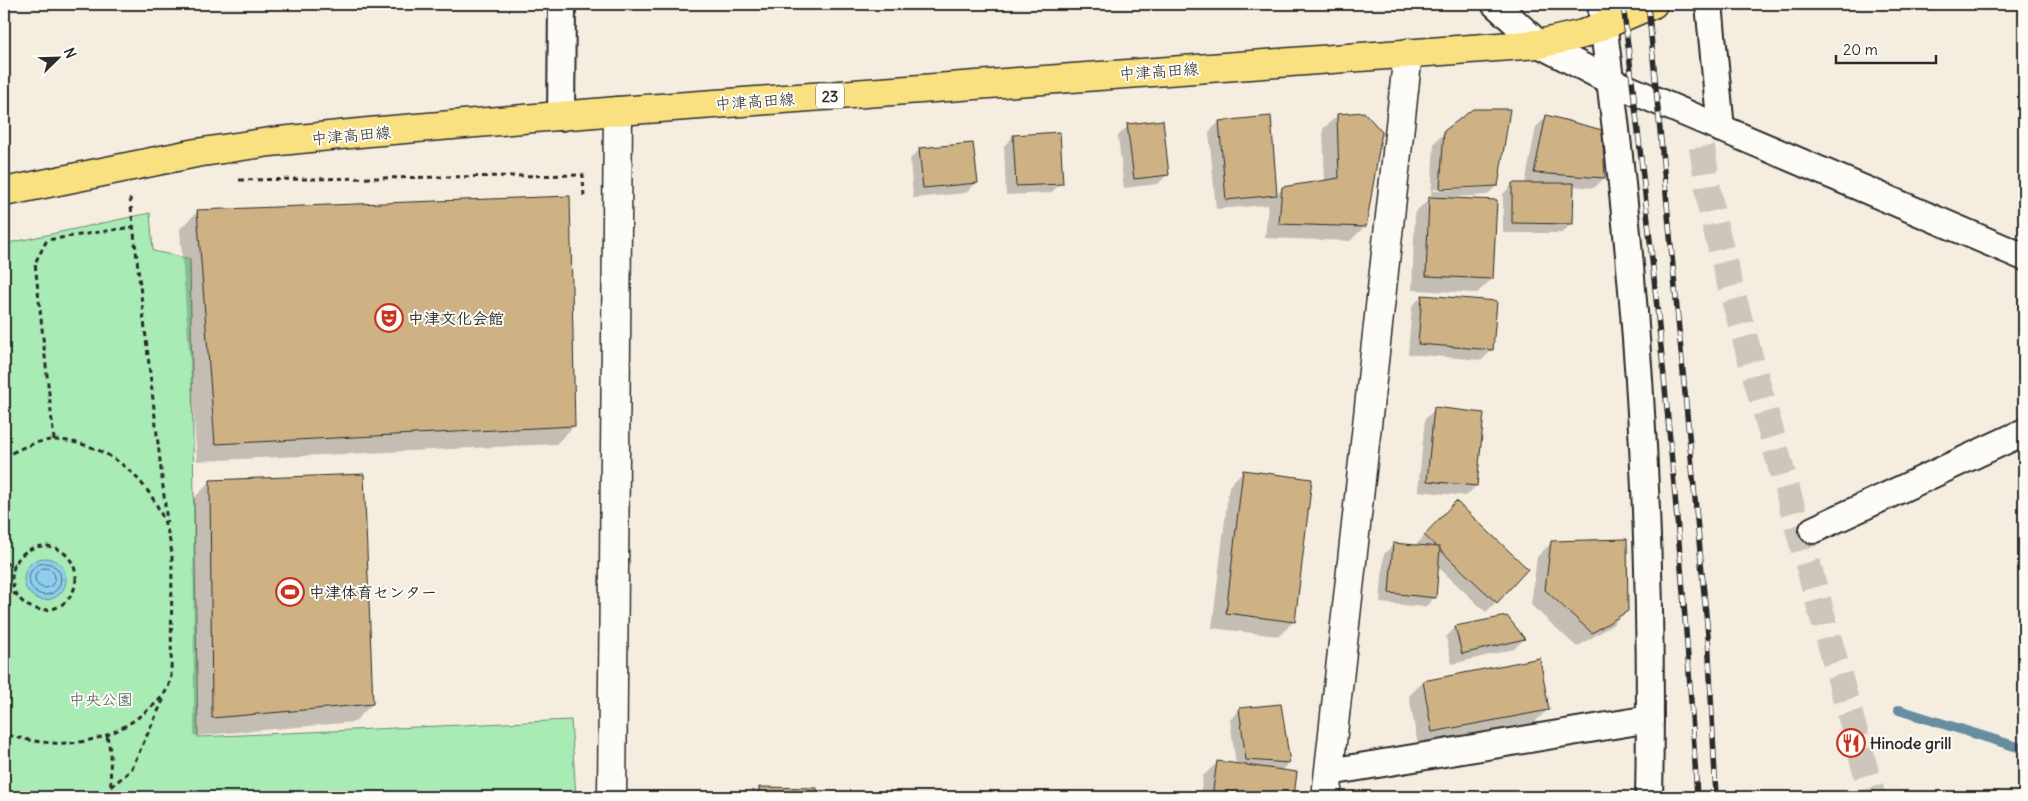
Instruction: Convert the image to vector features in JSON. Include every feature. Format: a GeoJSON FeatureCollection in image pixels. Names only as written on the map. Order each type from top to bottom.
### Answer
{"type":"FeatureCollection","features":[{"type":"Feature","properties":{"kind":"main road","name":"中津高田線"},"geometry":{"type":"LineString","coordinates":[[4,192],[146,162],[270,142],[618,111],[1539,44],[1565,39],[1602,14],[1653,4]]}},
{"type":"Feature","properties":{"kind":"street"},"geometry":{"type":"LineString","coordinates":[[561,117],[562,4]]}},
{"type":"Feature","properties":{"kind":"street"},"geometry":{"type":"LineString","coordinates":[[1496,4],[1539,44],[1610,81],[2024,257]]}},
{"type":"Feature","properties":{"kind":"street"},"geometry":{"type":"LineString","coordinates":[[1709,4],[1720,129]]}},
{"type":"Feature","properties":{"kind":"street"},"geometry":{"type":"LineString","coordinates":[[1602,14],[1624,204],[1640,423],[1650,719],[1649,797]]}},
{"type":"Feature","properties":{"kind":"street"},"geometry":{"type":"LineString","coordinates":[[1408,53],[1327,785],[1650,719]]}},
{"type":"Feature","properties":{"kind":"street"},"geometry":{"type":"LineString","coordinates":[[612,797],[618,111]]}},
{"type":"Feature","properties":{"kind":"street"},"geometry":{"type":"LineString","coordinates":[[1813,530],[2024,432]]}},
{"type":"Feature","properties":{"kind":"path"},"geometry":{"type":"LineString","coordinates":[[234,180],[583,175],[584,205]]}},
{"type":"Feature","properties":{"kind":"path"},"geometry":{"type":"LineString","coordinates":[[111,787],[131,770],[169,688],[171,660],[171,539],[167,525],[130,195],[120,197]]}},
{"type":"Feature","properties":{"kind":"path"},"geometry":{"type":"LineString","coordinates":[[54,440],[35,263],[47,240],[134,227]]}},
{"type":"Feature","properties":{"kind":"path"},"geometry":{"type":"LineString","coordinates":[[4,457],[20,448],[54,440],[99,450],[124,465],[151,496],[167,525]]}},
{"type":"Feature","properties":{"kind":"path"},"geometry":{"type":"LineString","coordinates":[[46,546],[59,549],[68,556],[77,576],[74,592],[68,601],[49,610],[37,610],[28,606],[16,594],[12,583],[15,564],[23,553],[35,547],[46,546]]}},
{"type":"Feature","properties":{"kind":"path"},"geometry":{"type":"LineString","coordinates":[[4,564],[15,564]]}},
{"type":"Feature","properties":{"kind":"path"},"geometry":{"type":"LineString","coordinates":[[4,594],[16,594]]}},
{"type":"Feature","properties":{"kind":"path"},"geometry":{"type":"LineString","coordinates":[[4,734],[26,740],[60,742],[81,742],[107,736],[126,727],[148,710],[169,688]]}},
{"type":"Feature","properties":{"kind":"path"},"geometry":{"type":"LineString","coordinates":[[107,736],[111,797]]}},
{"type":"Feature","properties":{"kind":"green space","name":"中央公園"},"geometry":{"type":"Polygon","coordinates":[[[150,213],[153,251],[190,259],[198,737],[571,720],[576,797],[4,797],[4,244],[150,213]]]}},
{"type":"Feature","properties":{"kind":"water"},"geometry":{"type":"Polygon","coordinates":[[[41,558],[49,558],[60,564],[66,579],[60,594],[49,600],[41,600],[30,594],[24,583],[24,575],[30,564],[41,558]]]}},
{"type":"Feature","properties":{"kind":"building"},"geometry":{"type":"Polygon","coordinates":[[[1473,109],[1510,109],[1498,186],[1440,189],[1444,131],[1473,109]]]}},
{"type":"Feature","properties":{"kind":"building"},"geometry":{"type":"Polygon","coordinates":[[[1364,112],[1382,132],[1366,227],[1279,224],[1282,187],[1339,178],[1337,114],[1364,112]]]}},
{"type":"Feature","properties":{"kind":"building"},"geometry":{"type":"Polygon","coordinates":[[[1546,115],[1602,130],[1605,178],[1534,173],[1546,115]]]}},
{"type":"Feature","properties":{"kind":"building"},"geometry":{"type":"Polygon","coordinates":[[[1271,116],[1277,195],[1226,200],[1219,121],[1271,116]]]}},
{"type":"Feature","properties":{"kind":"building"},"geometry":{"type":"Polygon","coordinates":[[[1163,120],[1169,175],[1134,179],[1127,124],[1163,120]]]}},
{"type":"Feature","properties":{"kind":"building"},"geometry":{"type":"Polygon","coordinates":[[[1060,132],[1063,184],[1016,186],[1013,135],[1060,132]]]}},
{"type":"Feature","properties":{"kind":"building"},"geometry":{"type":"Polygon","coordinates":[[[973,143],[978,183],[923,188],[919,148],[973,143]]]}},
{"type":"Feature","properties":{"kind":"building"},"geometry":{"type":"Polygon","coordinates":[[[1512,183],[1574,183],[1573,224],[1512,223],[1512,183]]]}},
{"type":"Feature","properties":{"kind":"building","name":"中津文化会館"},"geometry":{"type":"Polygon","coordinates":[[[570,196],[575,426],[215,444],[197,210],[570,196]]]}},
{"type":"Feature","properties":{"kind":"building"},"geometry":{"type":"Polygon","coordinates":[[[1429,197],[1497,200],[1493,279],[1426,276],[1429,197]]]}},
{"type":"Feature","properties":{"kind":"building"},"geometry":{"type":"Polygon","coordinates":[[[1422,295],[1497,301],[1493,350],[1418,344],[1422,295]]]}},
{"type":"Feature","properties":{"kind":"building"},"geometry":{"type":"Polygon","coordinates":[[[1434,407],[1484,413],[1477,486],[1427,481],[1434,407]]]}},
{"type":"Feature","properties":{"kind":"building"},"geometry":{"type":"Polygon","coordinates":[[[1243,470],[1312,479],[1295,622],[1226,613],[1243,470]]]}},
{"type":"Feature","properties":{"kind":"building","name":"中津体育センター"},"geometry":{"type":"Polygon","coordinates":[[[364,474],[373,704],[212,718],[210,480],[364,474]]]}},
{"type":"Feature","properties":{"kind":"building"},"geometry":{"type":"Polygon","coordinates":[[[1456,501],[1528,569],[1497,603],[1424,535],[1456,501]]]}},
{"type":"Feature","properties":{"kind":"building"},"geometry":{"type":"Polygon","coordinates":[[[1627,539],[1628,611],[1592,633],[1545,590],[1551,541],[1627,539]]]}},
{"type":"Feature","properties":{"kind":"building"},"geometry":{"type":"Polygon","coordinates":[[[1393,543],[1440,547],[1436,598],[1389,593],[1393,543]]]}},
{"type":"Feature","properties":{"kind":"building"},"geometry":{"type":"Polygon","coordinates":[[[1507,616],[1525,639],[1462,654],[1455,626],[1507,616]]]}},
{"type":"Feature","properties":{"kind":"building"},"geometry":{"type":"Polygon","coordinates":[[[1540,658],[1549,710],[1432,732],[1423,681],[1540,658]]]}},
{"type":"Feature","properties":{"kind":"building"},"geometry":{"type":"Polygon","coordinates":[[[1281,704],[1290,763],[1246,760],[1239,708],[1281,704]]]}},
{"type":"Feature","properties":{"kind":"building"},"geometry":{"type":"Polygon","coordinates":[[[1217,761],[1297,772],[1294,797],[1212,797],[1217,761]]]}},
{"type":"Feature","properties":{"kind":"building"},"geometry":{"type":"Polygon","coordinates":[[[759,787],[817,788],[817,797],[759,797],[759,787]]]}},
{"type":"Feature","properties":{"kind":"building"},"geometry":{"type":"Polygon","coordinates":[[[903,795],[966,796],[966,797],[903,797],[903,795]]]}},
{"type":"Feature","properties":{"kind":"waterway"},"geometry":{"type":"LineString","coordinates":[[1899,710],[2024,749]]}},
{"type":"Feature","properties":{"kind":"tunnel"},"geometry":{"type":"LineString","coordinates":[[1702,147],[1711,210],[1730,285],[1873,797]]}},
{"type":"Feature","properties":{"kind":"railway"},"geometry":{"type":"LineString","coordinates":[[1623,4],[1666,400],[1684,598],[1697,797]]}},
{"type":"Feature","properties":{"kind":"railway"},"geometry":{"type":"LineString","coordinates":[[1648,4],[1708,635],[1716,797]]}},
{"type":"Feature","properties":{"kind":"place","name":"中津文化会館"},"geometry":{"type":"Point","coordinates":[389,318]}},
{"type":"Feature","properties":{"kind":"place","name":"中津体育センター"},"geometry":{"type":"Point","coordinates":[290,592]}},
{"type":"Feature","properties":{"kind":"place","name":"Hinode grill"},"geometry":{"type":"Point","coordinates":[1851,743]}}]}
